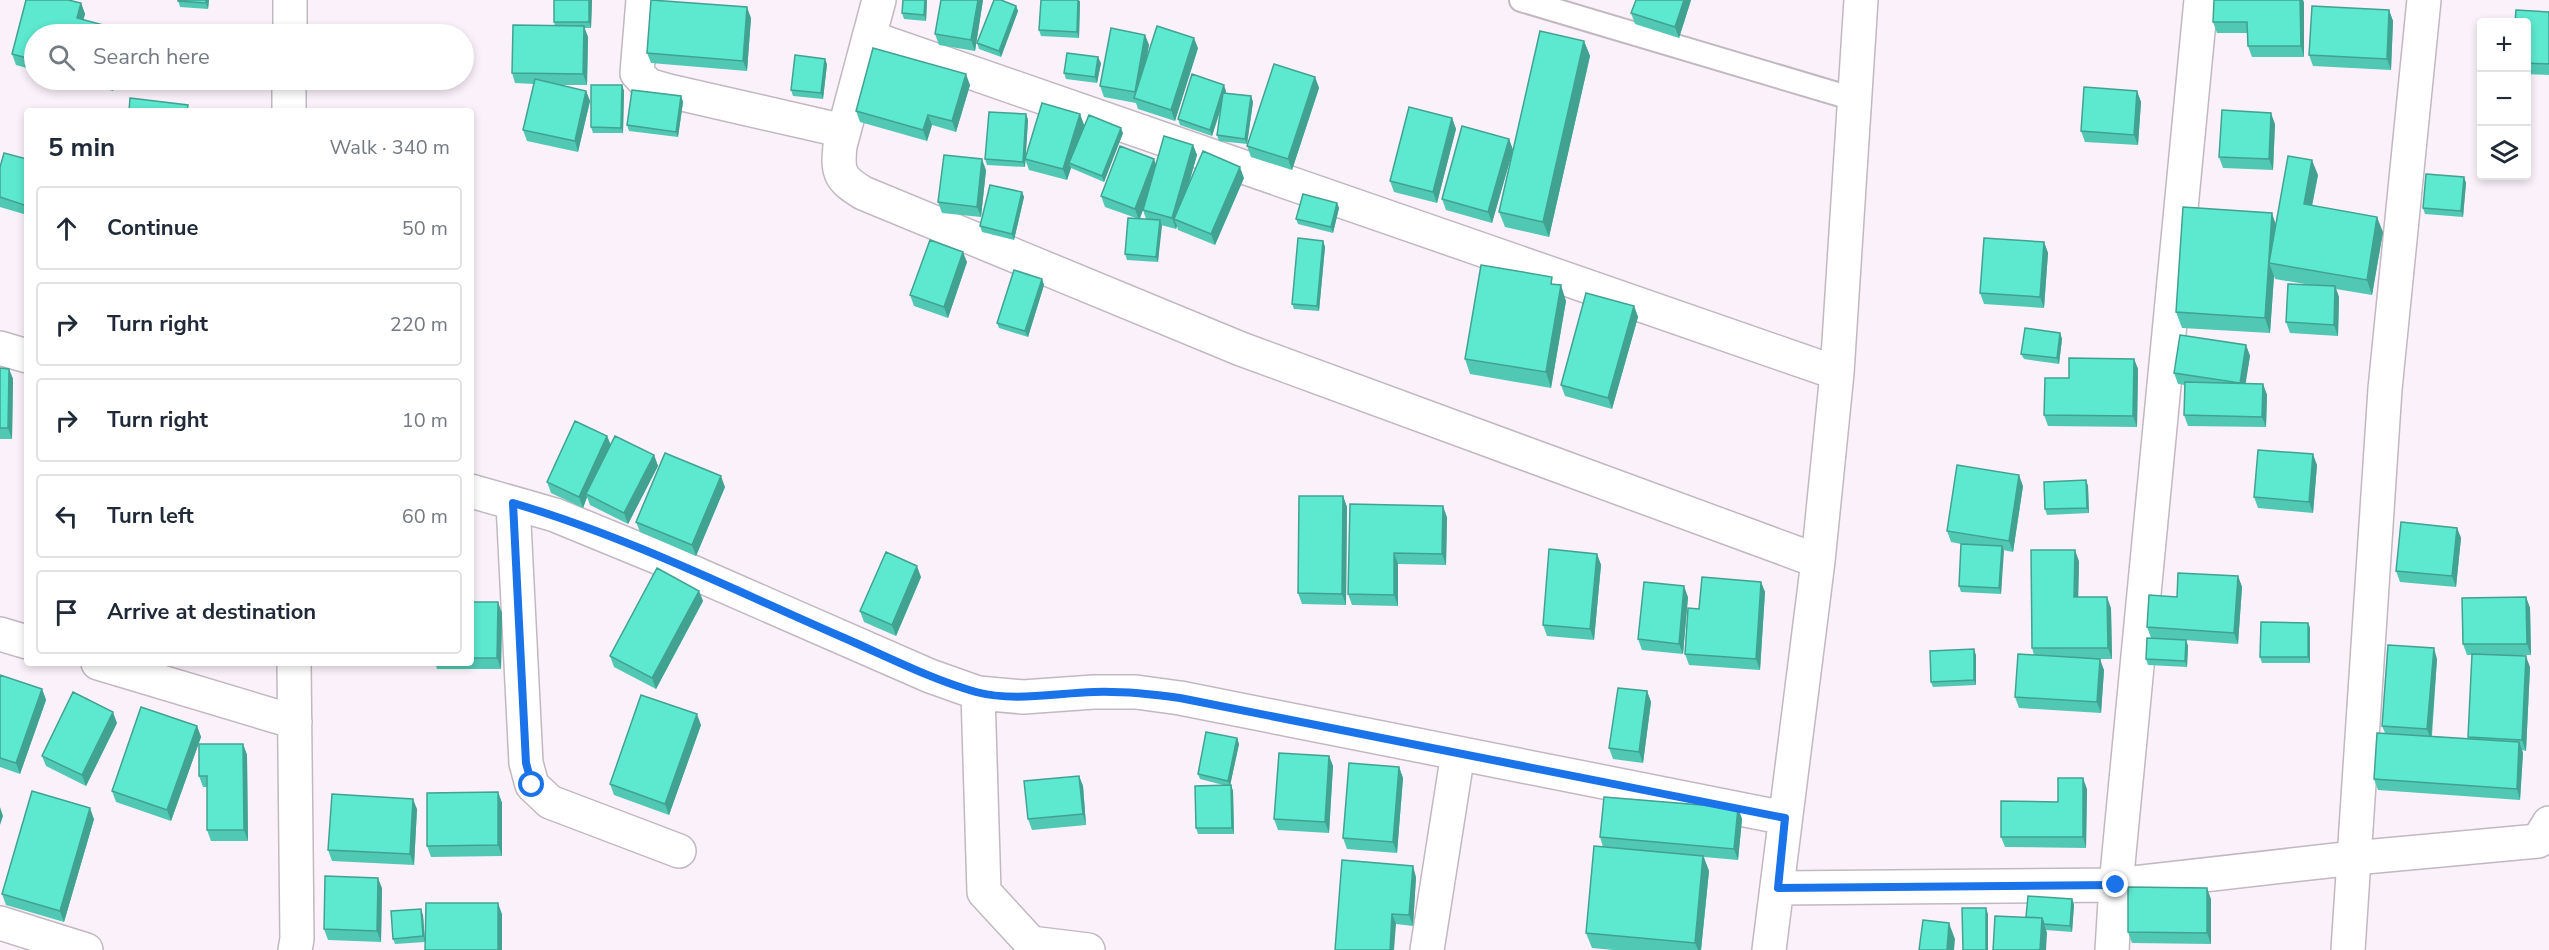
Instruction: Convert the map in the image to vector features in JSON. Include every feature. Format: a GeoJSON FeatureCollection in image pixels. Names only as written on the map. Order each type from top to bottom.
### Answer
{"type":"FeatureCollection","features":[{"type":"Feature","properties":{"kind":"street"},"geometry":{"type":"LineString","coordinates":[[290,0],[290,24]]}},
{"type":"Feature","properties":{"kind":"street"},"geometry":{"type":"LineString","coordinates":[[643,0],[638,73],[648,85],[669,92],[844,131]]}},
{"type":"Feature","properties":{"kind":"street"},"geometry":{"type":"LineString","coordinates":[[879,0],[844,131],[838,168],[846,183],[863,193],[1241,349],[1818,561]]}},
{"type":"Feature","properties":{"kind":"street"},"geometry":{"type":"LineString","coordinates":[[1769,950],[1818,561],[1837,373],[1861,0]]}},
{"type":"Feature","properties":{"kind":"street"},"geometry":{"type":"LineString","coordinates":[[2112,950],[2116,885],[2201,0]]}},
{"type":"Feature","properties":{"kind":"street"},"geometry":{"type":"LineString","coordinates":[[2348,950],[2385,389],[2424,0]]}},
{"type":"Feature","properties":{"kind":"street"},"geometry":{"type":"LineString","coordinates":[[869,37],[1837,373]]}},
{"type":"Feature","properties":{"kind":"street"},"geometry":{"type":"LineString","coordinates":[[289,90],[289,108]]}},
{"type":"Feature","properties":{"kind":"street"},"geometry":{"type":"LineString","coordinates":[[0,348],[24,355]]}},
{"type":"Feature","properties":{"kind":"street"},"geometry":{"type":"LineString","coordinates":[[474,492],[555,515],[667,561],[930,676],[978,693],[1023,697],[1094,692],[1136,692],[1180,698],[1785,818]]}},
{"type":"Feature","properties":{"kind":"street"},"geometry":{"type":"LineString","coordinates":[[513,503],[526,763],[532,785],[550,802],[679,851]]}},
{"type":"Feature","properties":{"kind":"street"},"geometry":{"type":"LineString","coordinates":[[0,634],[24,641]]}},
{"type":"Feature","properties":{"kind":"street"},"geometry":{"type":"LineString","coordinates":[[108,666],[296,722]]}},
{"type":"Feature","properties":{"kind":"street"},"geometry":{"type":"LineString","coordinates":[[294,666],[297,939],[295,950]]}},
{"type":"Feature","properties":{"kind":"street"},"geometry":{"type":"LineString","coordinates":[[978,693],[984,892],[1031,943],[1088,950]]}},
{"type":"Feature","properties":{"kind":"street"},"geometry":{"type":"LineString","coordinates":[[1427,950],[1458,753]]}},
{"type":"Feature","properties":{"kind":"street"},"geometry":{"type":"LineString","coordinates":[[1778,888],[2116,885],[2545,836]]}},
{"type":"Feature","properties":{"kind":"street"},"geometry":{"type":"LineString","coordinates":[[0,923],[86,950]]}},
{"type":"Feature","properties":{"kind":"lane"},"geometry":{"type":"LineString","coordinates":[[1521,0],[1854,99]]}},
{"type":"Feature","properties":{"kind":"building"},"geometry":{"type":"Polygon","coordinates":[[[26,0],[68,0],[81,3],[77,18],[100,24],[24,24],[24,57],[12,54],[26,0]]]}},
{"type":"Feature","properties":{"kind":"building"},"geometry":{"type":"Polygon","coordinates":[[[206,0],[206,3],[178,1],[206,0]]]}},
{"type":"Feature","properties":{"kind":"building"},"geometry":{"type":"Polygon","coordinates":[[[554,0],[589,0],[589,22],[554,22],[554,0]]]}},
{"type":"Feature","properties":{"kind":"building"},"geometry":{"type":"Polygon","coordinates":[[[651,0],[747,7],[743,61],[647,53],[651,0]]]}},
{"type":"Feature","properties":{"kind":"building"},"geometry":{"type":"Polygon","coordinates":[[[903,0],[925,0],[924,15],[902,13],[903,0]]]}},
{"type":"Feature","properties":{"kind":"building"},"geometry":{"type":"Polygon","coordinates":[[[941,0],[978,0],[971,40],[935,34],[941,0]]]}},
{"type":"Feature","properties":{"kind":"building"},"geometry":{"type":"Polygon","coordinates":[[[994,0],[1001,0],[1016,6],[999,51],[977,43],[994,0]]]}},
{"type":"Feature","properties":{"kind":"building"},"geometry":{"type":"Polygon","coordinates":[[[1041,0],[1078,0],[1077,32],[1039,30],[1041,0]]]}},
{"type":"Feature","properties":{"kind":"building"},"geometry":{"type":"Polygon","coordinates":[[[1636,0],[1684,0],[1675,27],[1631,13],[1636,0]]]}},
{"type":"Feature","properties":{"kind":"building"},"geometry":{"type":"Polygon","coordinates":[[[2214,0],[2300,0],[2301,46],[2248,46],[2247,22],[2213,22],[2214,0]]]}},
{"type":"Feature","properties":{"kind":"building"},"geometry":{"type":"Polygon","coordinates":[[[2312,6],[2389,10],[2387,59],[2309,55],[2312,6]]]}},
{"type":"Feature","properties":{"kind":"building"},"geometry":{"type":"Polygon","coordinates":[[[2516,10],[2549,12],[2549,64],[2531,63],[2531,18],[2515,18],[2516,10]]]}},
{"type":"Feature","properties":{"kind":"building"},"geometry":{"type":"Polygon","coordinates":[[[513,25],[584,26],[583,74],[512,73],[513,25]]]}},
{"type":"Feature","properties":{"kind":"building"},"geometry":{"type":"Polygon","coordinates":[[[1157,26],[1194,38],[1171,110],[1134,98],[1157,26]]]}},
{"type":"Feature","properties":{"kind":"building"},"geometry":{"type":"Polygon","coordinates":[[[1111,28],[1145,35],[1135,92],[1100,86],[1111,28]]]}},
{"type":"Feature","properties":{"kind":"building"},"geometry":{"type":"Polygon","coordinates":[[[1540,31],[1584,41],[1543,222],[1499,212],[1540,31]]]}},
{"type":"Feature","properties":{"kind":"building"},"geometry":{"type":"Polygon","coordinates":[[[873,48],[966,74],[952,121],[928,115],[923,130],[856,111],[873,48]]]}},
{"type":"Feature","properties":{"kind":"building"},"geometry":{"type":"Polygon","coordinates":[[[1067,53],[1098,57],[1095,77],[1064,73],[1067,53]]]}},
{"type":"Feature","properties":{"kind":"building"},"geometry":{"type":"Polygon","coordinates":[[[795,55],[825,59],[821,93],[791,90],[795,55]]]}},
{"type":"Feature","properties":{"kind":"building"},"geometry":{"type":"Polygon","coordinates":[[[1274,64],[1315,77],[1288,159],[1247,146],[1274,64]]]}},
{"type":"Feature","properties":{"kind":"building"},"geometry":{"type":"Polygon","coordinates":[[[1192,74],[1224,85],[1210,130],[1178,119],[1192,74]]]}},
{"type":"Feature","properties":{"kind":"building"},"geometry":{"type":"Polygon","coordinates":[[[535,79],[586,91],[575,141],[523,130],[535,79]]]}},
{"type":"Feature","properties":{"kind":"building"},"geometry":{"type":"Polygon","coordinates":[[[591,85],[622,85],[621,128],[591,127],[591,85]]]}},
{"type":"Feature","properties":{"kind":"building"},"geometry":{"type":"Polygon","coordinates":[[[2084,87],[2137,91],[2134,135],[2081,131],[2084,87]]]}},
{"type":"Feature","properties":{"kind":"building"},"geometry":{"type":"Polygon","coordinates":[[[632,90],[681,96],[676,132],[627,125],[632,90]]]}},
{"type":"Feature","properties":{"kind":"building"},"geometry":{"type":"Polygon","coordinates":[[[1223,93],[1251,96],[1245,139],[1217,135],[1223,93]]]}},
{"type":"Feature","properties":{"kind":"building"},"geometry":{"type":"Polygon","coordinates":[[[130,98],[188,105],[188,108],[129,108],[130,98]]]}},
{"type":"Feature","properties":{"kind":"building"},"geometry":{"type":"Polygon","coordinates":[[[1042,103],[1080,114],[1063,169],[1025,159],[1042,103]]]}},
{"type":"Feature","properties":{"kind":"building"},"geometry":{"type":"Polygon","coordinates":[[[1409,107],[1452,118],[1433,192],[1390,181],[1409,107]]]}},
{"type":"Feature","properties":{"kind":"building"},"geometry":{"type":"Polygon","coordinates":[[[2222,110],[2271,113],[2269,159],[2219,157],[2222,110]]]}},
{"type":"Feature","properties":{"kind":"building"},"geometry":{"type":"Polygon","coordinates":[[[989,112],[1026,114],[1023,162],[985,159],[989,112]]]}},
{"type":"Feature","properties":{"kind":"building"},"geometry":{"type":"Polygon","coordinates":[[[1089,115],[1121,128],[1102,176],[1069,163],[1089,115]]]}},
{"type":"Feature","properties":{"kind":"building"},"geometry":{"type":"Polygon","coordinates":[[[1462,126],[1509,139],[1488,212],[1442,199],[1462,126]]]}},
{"type":"Feature","properties":{"kind":"building"},"geometry":{"type":"Polygon","coordinates":[[[1164,136],[1193,145],[1172,218],[1143,210],[1164,136]]]}},
{"type":"Feature","properties":{"kind":"building"},"geometry":{"type":"Polygon","coordinates":[[[1120,146],[1154,159],[1135,209],[1101,196],[1120,146]]]}},
{"type":"Feature","properties":{"kind":"building"},"geometry":{"type":"Polygon","coordinates":[[[1203,151],[1240,167],[1211,234],[1174,219],[1203,151]]]}},
{"type":"Feature","properties":{"kind":"building"},"geometry":{"type":"Polygon","coordinates":[[[4,153],[24,158],[24,205],[0,197],[0,167],[4,153]]]}},
{"type":"Feature","properties":{"kind":"building"},"geometry":{"type":"Polygon","coordinates":[[[944,155],[982,159],[977,207],[938,202],[944,155]]]}},
{"type":"Feature","properties":{"kind":"building"},"geometry":{"type":"Polygon","coordinates":[[[2288,156],[2312,160],[2304,204],[2377,217],[2367,280],[2269,263],[2288,156]]]}},
{"type":"Feature","properties":{"kind":"building"},"geometry":{"type":"Polygon","coordinates":[[[2426,174],[2464,177],[2461,211],[2423,208],[2426,174]]]}},
{"type":"Feature","properties":{"kind":"building"},"geometry":{"type":"Polygon","coordinates":[[[990,185],[1022,192],[1012,234],[980,226],[990,185]]]}},
{"type":"Feature","properties":{"kind":"building"},"geometry":{"type":"Polygon","coordinates":[[[1303,194],[1337,203],[1331,227],[1296,219],[1303,194]]]}},
{"type":"Feature","properties":{"kind":"building"},"geometry":{"type":"Polygon","coordinates":[[[2183,207],[2272,213],[2265,318],[2176,312],[2183,207]]]}},
{"type":"Feature","properties":{"kind":"building"},"geometry":{"type":"Polygon","coordinates":[[[1128,218],[1160,220],[1156,257],[1125,254],[1128,218]]]}},
{"type":"Feature","properties":{"kind":"building"},"geometry":{"type":"Polygon","coordinates":[[[1298,238],[1323,241],[1317,306],[1292,304],[1298,238]]]}},
{"type":"Feature","properties":{"kind":"building"},"geometry":{"type":"Polygon","coordinates":[[[1984,238],[2044,242],[2040,297],[1980,293],[1984,238]]]}},
{"type":"Feature","properties":{"kind":"building"},"geometry":{"type":"Polygon","coordinates":[[[930,240],[963,252],[944,307],[910,295],[930,240]]]}},
{"type":"Feature","properties":{"kind":"building"},"geometry":{"type":"Polygon","coordinates":[[[1481,265],[1552,277],[1551,284],[1561,285],[1546,372],[1465,359],[1481,265]]]}},
{"type":"Feature","properties":{"kind":"building"},"geometry":{"type":"Polygon","coordinates":[[[1014,270],[1042,279],[1025,331],[997,323],[1014,270]]]}},
{"type":"Feature","properties":{"kind":"building"},"geometry":{"type":"Polygon","coordinates":[[[2288,284],[2335,286],[2334,325],[2286,322],[2288,284]]]}},
{"type":"Feature","properties":{"kind":"building"},"geometry":{"type":"Polygon","coordinates":[[[1586,293],[1634,306],[1608,398],[1561,385],[1586,293]]]}},
{"type":"Feature","properties":{"kind":"building"},"geometry":{"type":"Polygon","coordinates":[[[2025,328],[2060,333],[2057,358],[2021,354],[2025,328]]]}},
{"type":"Feature","properties":{"kind":"building"},"geometry":{"type":"Polygon","coordinates":[[[2180,335],[2246,345],[2240,383],[2174,373],[2180,335]]]}},
{"type":"Feature","properties":{"kind":"building"},"geometry":{"type":"Polygon","coordinates":[[[2069,358],[2134,359],[2133,416],[2044,415],[2045,378],[2069,378],[2069,358]]]}},
{"type":"Feature","properties":{"kind":"building"},"geometry":{"type":"Polygon","coordinates":[[[0,368],[9,369],[8,428],[0,428],[0,368]]]}},
{"type":"Feature","properties":{"kind":"building"},"geometry":{"type":"Polygon","coordinates":[[[2185,382],[2263,384],[2262,417],[2184,415],[2185,382]]]}},
{"type":"Feature","properties":{"kind":"building"},"geometry":{"type":"Polygon","coordinates":[[[575,421],[607,436],[579,497],[547,482],[575,421]]]}},
{"type":"Feature","properties":{"kind":"building"},"geometry":{"type":"Polygon","coordinates":[[[615,436],[654,455],[624,513],[586,494],[615,436]]]}},
{"type":"Feature","properties":{"kind":"building"},"geometry":{"type":"Polygon","coordinates":[[[2258,450],[2313,454],[2309,502],[2254,497],[2258,450]]]}},
{"type":"Feature","properties":{"kind":"building"},"geometry":{"type":"Polygon","coordinates":[[[665,453],[721,476],[692,545],[636,522],[665,453]]]}},
{"type":"Feature","properties":{"kind":"building"},"geometry":{"type":"Polygon","coordinates":[[[1957,465],[2019,475],[2009,541],[1947,531],[1957,465]]]}},
{"type":"Feature","properties":{"kind":"building"},"geometry":{"type":"Polygon","coordinates":[[[2086,480],[2087,508],[2045,509],[2044,482],[2086,480]]]}},
{"type":"Feature","properties":{"kind":"building"},"geometry":{"type":"Polygon","coordinates":[[[1299,496],[1343,496],[1342,594],[1298,593],[1299,496]]]}},
{"type":"Feature","properties":{"kind":"building"},"geometry":{"type":"Polygon","coordinates":[[[1350,504],[1443,506],[1442,554],[1394,553],[1394,595],[1348,594],[1350,504]]]}},
{"type":"Feature","properties":{"kind":"building"},"geometry":{"type":"Polygon","coordinates":[[[2401,522],[2457,528],[2452,576],[2396,571],[2401,522]]]}},
{"type":"Feature","properties":{"kind":"building"},"geometry":{"type":"Polygon","coordinates":[[[1961,544],[2002,546],[1999,588],[1959,586],[1961,544]]]}},
{"type":"Feature","properties":{"kind":"building"},"geometry":{"type":"Polygon","coordinates":[[[1549,549],[1597,554],[1590,629],[1543,625],[1549,549]]]}},
{"type":"Feature","properties":{"kind":"building"},"geometry":{"type":"Polygon","coordinates":[[[2031,550],[2075,550],[2074,597],[2107,597],[2108,648],[2032,648],[2031,550]]]}},
{"type":"Feature","properties":{"kind":"building"},"geometry":{"type":"Polygon","coordinates":[[[886,552],[917,566],[892,625],[860,611],[886,552]]]}},
{"type":"Feature","properties":{"kind":"building"},"geometry":{"type":"Polygon","coordinates":[[[657,568],[699,591],[652,678],[610,656],[657,568]]]}},
{"type":"Feature","properties":{"kind":"building"},"geometry":{"type":"Polygon","coordinates":[[[2178,573],[2238,576],[2234,633],[2147,627],[2149,595],[2177,597],[2178,573]]]}},
{"type":"Feature","properties":{"kind":"building"},"geometry":{"type":"Polygon","coordinates":[[[1702,577],[1761,582],[1756,659],[1685,654],[1688,608],[1699,609],[1702,577]]]}},
{"type":"Feature","properties":{"kind":"building"},"geometry":{"type":"Polygon","coordinates":[[[1644,582],[1684,586],[1679,644],[1638,639],[1644,582]]]}},
{"type":"Feature","properties":{"kind":"building"},"geometry":{"type":"Polygon","coordinates":[[[2526,597],[2527,644],[2463,644],[2462,598],[2526,597]]]}},
{"type":"Feature","properties":{"kind":"building"},"geometry":{"type":"Polygon","coordinates":[[[474,602],[498,602],[497,658],[474,658],[474,602]]]}},
{"type":"Feature","properties":{"kind":"building"},"geometry":{"type":"Polygon","coordinates":[[[2261,622],[2308,623],[2308,657],[2260,657],[2261,622]]]}},
{"type":"Feature","properties":{"kind":"building"},"geometry":{"type":"Polygon","coordinates":[[[2147,638],[2186,640],[2185,661],[2146,659],[2147,638]]]}},
{"type":"Feature","properties":{"kind":"building"},"geometry":{"type":"Polygon","coordinates":[[[2388,645],[2434,648],[2427,729],[2382,726],[2388,645]]]}},
{"type":"Feature","properties":{"kind":"building"},"geometry":{"type":"Polygon","coordinates":[[[1974,649],[1974,680],[1931,682],[1930,651],[1974,649]]]}},
{"type":"Feature","properties":{"kind":"building"},"geometry":{"type":"Polygon","coordinates":[[[2018,654],[2100,659],[2097,702],[2015,697],[2018,654]]]}},
{"type":"Feature","properties":{"kind":"building"},"geometry":{"type":"Polygon","coordinates":[[[2472,654],[2526,656],[2522,740],[2468,737],[2472,654]]]}},
{"type":"Feature","properties":{"kind":"building"},"geometry":{"type":"Polygon","coordinates":[[[0,675],[42,689],[16,763],[0,758],[0,675]]]}},
{"type":"Feature","properties":{"kind":"building"},"geometry":{"type":"Polygon","coordinates":[[[1618,688],[1647,691],[1639,752],[1609,748],[1618,688]]]}},
{"type":"Feature","properties":{"kind":"building"},"geometry":{"type":"Polygon","coordinates":[[[73,692],[113,712],[82,775],[42,756],[73,692]]]}},
{"type":"Feature","properties":{"kind":"building"},"geometry":{"type":"Polygon","coordinates":[[[641,695],[697,714],[665,804],[610,784],[641,695]]]}},
{"type":"Feature","properties":{"kind":"building"},"geometry":{"type":"Polygon","coordinates":[[[141,707],[197,726],[167,810],[112,791],[141,707]]]}},
{"type":"Feature","properties":{"kind":"building"},"geometry":{"type":"Polygon","coordinates":[[[1206,732],[1237,738],[1228,781],[1198,774],[1206,732]]]}},
{"type":"Feature","properties":{"kind":"building"},"geometry":{"type":"Polygon","coordinates":[[[2377,733],[2519,742],[2517,789],[2374,779],[2377,733]]]}},
{"type":"Feature","properties":{"kind":"building"},"geometry":{"type":"Polygon","coordinates":[[[199,744],[243,744],[244,830],[207,830],[207,776],[199,776],[199,744]]]}},
{"type":"Feature","properties":{"kind":"building"},"geometry":{"type":"Polygon","coordinates":[[[1279,753],[1329,756],[1325,822],[1274,819],[1279,753]]]}},
{"type":"Feature","properties":{"kind":"building"},"geometry":{"type":"Polygon","coordinates":[[[1349,763],[1399,767],[1393,842],[1343,838],[1349,763]]]}},
{"type":"Feature","properties":{"kind":"building"},"geometry":{"type":"Polygon","coordinates":[[[1079,776],[1083,814],[1028,819],[1024,781],[1079,776]]]}},
{"type":"Feature","properties":{"kind":"building"},"geometry":{"type":"Polygon","coordinates":[[[2058,778],[2083,778],[2083,837],[2001,837],[2001,801],[2058,802],[2058,778]]]}},
{"type":"Feature","properties":{"kind":"building"},"geometry":{"type":"Polygon","coordinates":[[[1231,785],[1232,828],[1196,828],[1195,786],[1231,785]]]}},
{"type":"Feature","properties":{"kind":"building"},"geometry":{"type":"Polygon","coordinates":[[[32,791],[90,808],[60,911],[2,894],[32,791]]]}},
{"type":"Feature","properties":{"kind":"building"},"geometry":{"type":"Polygon","coordinates":[[[498,792],[498,845],[427,846],[427,793],[498,792]]]}},
{"type":"Feature","properties":{"kind":"building"},"geometry":{"type":"Polygon","coordinates":[[[332,794],[413,799],[410,854],[328,850],[332,794]]]}},
{"type":"Feature","properties":{"kind":"building"},"geometry":{"type":"Polygon","coordinates":[[[1604,797],[1738,808],[1734,849],[1600,837],[1604,797]]]}},
{"type":"Feature","properties":{"kind":"building"},"geometry":{"type":"Polygon","coordinates":[[[1594,846],[1703,856],[1695,943],[1586,933],[1594,846]]]}},
{"type":"Feature","properties":{"kind":"building"},"geometry":{"type":"Polygon","coordinates":[[[1342,860],[1413,866],[1409,915],[1392,914],[1390,950],[1335,950],[1342,860]]]}},
{"type":"Feature","properties":{"kind":"building"},"geometry":{"type":"Polygon","coordinates":[[[325,876],[378,878],[377,931],[324,929],[325,876]]]}},
{"type":"Feature","properties":{"kind":"building"},"geometry":{"type":"Polygon","coordinates":[[[2128,887],[2207,888],[2207,933],[2128,932],[2128,887]]]}},
{"type":"Feature","properties":{"kind":"building"},"geometry":{"type":"Polygon","coordinates":[[[2028,896],[2072,899],[2070,926],[2044,924],[2042,918],[2026,917],[2028,896]]]}},
{"type":"Feature","properties":{"kind":"building"},"geometry":{"type":"Polygon","coordinates":[[[426,903],[498,903],[498,950],[425,950],[426,903]]]}},
{"type":"Feature","properties":{"kind":"building"},"geometry":{"type":"Polygon","coordinates":[[[1962,908],[1986,908],[1986,950],[1963,950],[1962,908]]]}},
{"type":"Feature","properties":{"kind":"building"},"geometry":{"type":"Polygon","coordinates":[[[421,909],[423,936],[393,939],[391,911],[421,909]]]}},
{"type":"Feature","properties":{"kind":"building"},"geometry":{"type":"Polygon","coordinates":[[[1995,916],[2042,918],[2040,950],[1993,950],[1995,916]]]}},
{"type":"Feature","properties":{"kind":"building"},"geometry":{"type":"Polygon","coordinates":[[[1923,920],[1949,923],[1947,950],[1919,950],[1923,920]]]}},
{"type":"Feature","properties":{"kind":"route"},"geometry":{"type":"LineString","coordinates":[[532,785],[526,763],[513,503],[555,515],[667,561],[930,676],[978,693],[1023,697],[1094,692],[1136,692],[1180,698],[1785,818],[1778,888],[2116,885]]}}]}
